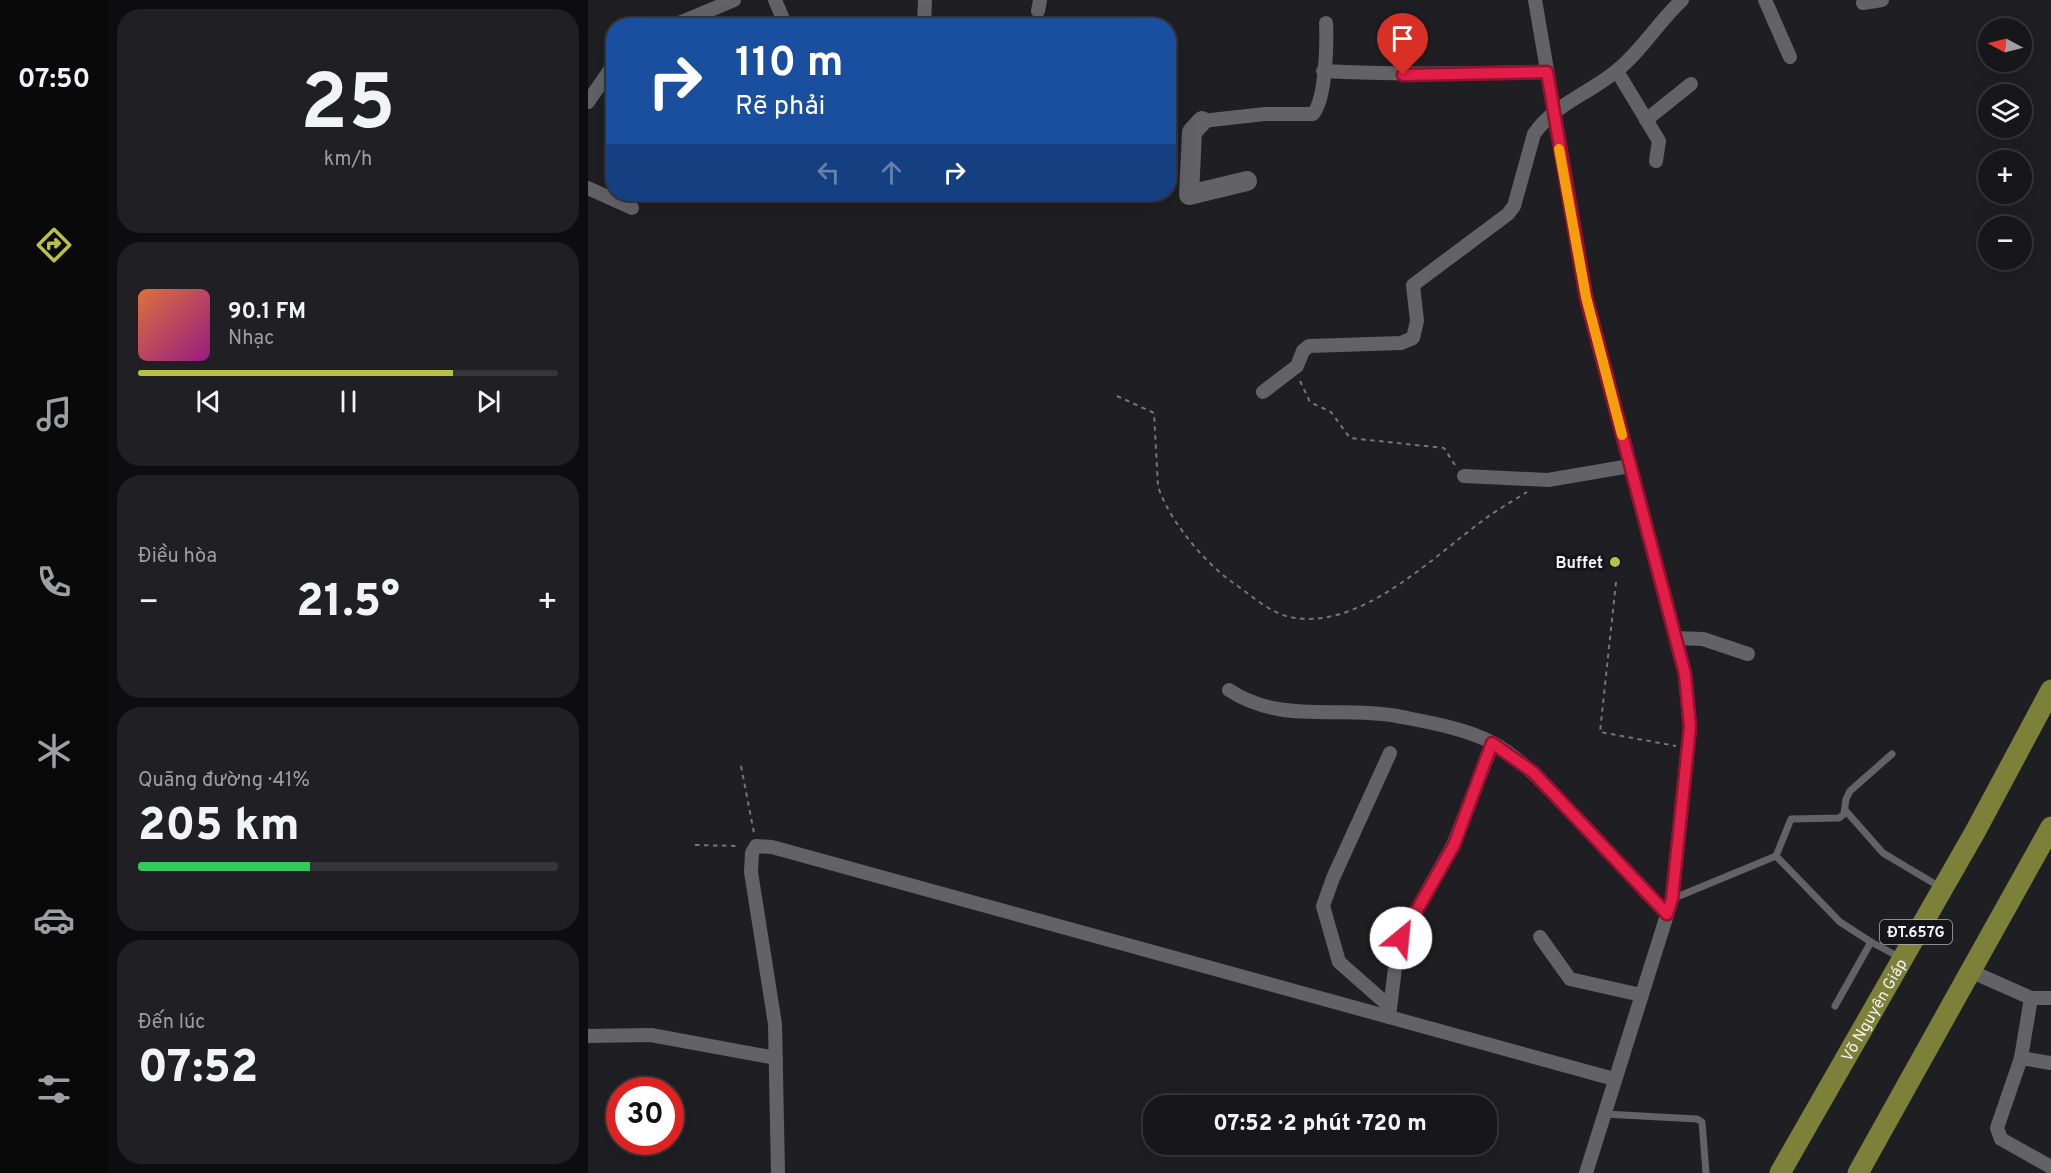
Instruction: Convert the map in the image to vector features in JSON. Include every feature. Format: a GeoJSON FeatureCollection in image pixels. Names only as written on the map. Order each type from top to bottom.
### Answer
{"type":"FeatureCollection","features":[{"type":"Feature","properties":{"kind":"main road"},"geometry":{"type":"LineString","coordinates":[[1202,121],[1192,132],[1189,195],[1247,181]]}},
{"type":"Feature","properties":{"kind":"main road","name":"Võ Nguyên Giáp"},"geometry":{"type":"LineString","coordinates":[[1780,1173],[1942,888],[2051,690]]}},
{"type":"Feature","properties":{"kind":"main road"},"geometry":{"type":"LineString","coordinates":[[1858,1173],[2051,826]]}},
{"type":"Feature","properties":{"kind":"street"},"geometry":{"type":"LineString","coordinates":[[691,18],[734,0]]}},
{"type":"Feature","properties":{"kind":"street"},"geometry":{"type":"LineString","coordinates":[[775,0],[783,18]]}},
{"type":"Feature","properties":{"kind":"street"},"geometry":{"type":"LineString","coordinates":[[924,18],[925,0]]}},
{"type":"Feature","properties":{"kind":"street"},"geometry":{"type":"LineString","coordinates":[[1535,0],[1586,297],[1688,691],[1688,748],[1672,899],[1586,1173]]}},
{"type":"Feature","properties":{"kind":"street"},"geometry":{"type":"LineString","coordinates":[[1263,392],[1297,366],[1303,351],[1309,346],[1401,343],[1413,338],[1418,321],[1413,285],[1508,214],[1514,206],[1534,134],[1553,112],[1617,71],[1683,0]]}},
{"type":"Feature","properties":{"kind":"street"},"geometry":{"type":"LineString","coordinates":[[1765,0],[1790,57]]}},
{"type":"Feature","properties":{"kind":"street"},"geometry":{"type":"LineString","coordinates":[[1863,3],[1882,0]]}},
{"type":"Feature","properties":{"kind":"street"},"geometry":{"type":"LineString","coordinates":[[1202,121],[1265,114],[1313,114],[1319,102],[1326,22]]}},
{"type":"Feature","properties":{"kind":"street"},"geometry":{"type":"LineString","coordinates":[[1323,71],[1424,75],[1450,72],[1547,72]]}},
{"type":"Feature","properties":{"kind":"street"},"geometry":{"type":"LineString","coordinates":[[1617,71],[1661,145],[1656,161]]}},
{"type":"Feature","properties":{"kind":"street"},"geometry":{"type":"LineString","coordinates":[[588,102],[606,76]]}},
{"type":"Feature","properties":{"kind":"street"},"geometry":{"type":"LineString","coordinates":[[1646,120],[1691,84]]}},
{"type":"Feature","properties":{"kind":"street"},"geometry":{"type":"LineString","coordinates":[[588,188],[606,196]]}},
{"type":"Feature","properties":{"kind":"street"},"geometry":{"type":"LineString","coordinates":[[617,201],[632,208]]}},
{"type":"Feature","properties":{"kind":"street"},"geometry":{"type":"LineString","coordinates":[[1464,476],[1548,480],[1630,466]]}},
{"type":"Feature","properties":{"kind":"street"},"geometry":{"type":"LineString","coordinates":[[1675,638],[1702,639],[1748,654]]}},
{"type":"Feature","properties":{"kind":"street"},"geometry":{"type":"LineString","coordinates":[[1229,690],[1245,700],[1274,710],[1347,711],[1396,716],[1458,731],[1492,743],[1533,772],[1667,914]]}},
{"type":"Feature","properties":{"kind":"street"},"geometry":{"type":"LineString","coordinates":[[1389,1011],[1401,938],[1454,845],[1492,743]]}},
{"type":"Feature","properties":{"kind":"street"},"geometry":{"type":"LineString","coordinates":[[1389,1011],[1339,962],[1323,906],[1333,878],[1390,753]]}},
{"type":"Feature","properties":{"kind":"street"},"geometry":{"type":"LineString","coordinates":[[778,1173],[776,1024],[751,872],[752,853],[756,846],[772,847],[1389,1011],[1614,1079]]}},
{"type":"Feature","properties":{"kind":"street"},"geometry":{"type":"LineString","coordinates":[[1540,938],[1570,979],[1641,994]]}},
{"type":"Feature","properties":{"kind":"street"},"geometry":{"type":"LineString","coordinates":[[1970,971],[2031,998],[2051,998]]}},
{"type":"Feature","properties":{"kind":"street"},"geometry":{"type":"LineString","coordinates":[[2031,998],[2021,1058],[1997,1128],[1997,1134],[2001,1139],[2051,1167]]}},
{"type":"Feature","properties":{"kind":"street"},"geometry":{"type":"LineString","coordinates":[[588,1036],[651,1035],[776,1058]]}},
{"type":"Feature","properties":{"kind":"street"},"geometry":{"type":"LineString","coordinates":[[2021,1058],[2051,1063]]}},
{"type":"Feature","properties":{"kind":"lane"},"geometry":{"type":"LineString","coordinates":[[1672,899],[1776,856],[1791,819],[1839,819],[1845,810],[1846,799],[1850,791],[1892,754]]}},
{"type":"Feature","properties":{"kind":"lane"},"geometry":{"type":"LineString","coordinates":[[1845,810],[1883,853],[1942,888]]}},
{"type":"Feature","properties":{"kind":"lane"},"geometry":{"type":"LineString","coordinates":[[1776,856],[1840,922],[1901,958]]}},
{"type":"Feature","properties":{"kind":"lane"},"geometry":{"type":"LineString","coordinates":[[1835,1006],[1871,942]]}},
{"type":"Feature","properties":{"kind":"lane"},"geometry":{"type":"LineString","coordinates":[[1604,1114],[1697,1119],[1702,1122],[1706,1173]]}},
{"type":"Feature","properties":{"kind":"path"},"geometry":{"type":"LineString","coordinates":[[1297,366],[1310,402],[1331,412],[1342,431],[1350,438],[1444,448],[1449,452],[1459,475],[1464,476]]}},
{"type":"Feature","properties":{"kind":"path"},"geometry":{"type":"LineString","coordinates":[[1116,396],[1154,413],[1158,486],[1161,497],[1212,568],[1270,607],[1284,615],[1299,618],[1314,619],[1363,606],[1453,544],[1485,518],[1548,480]]}},
{"type":"Feature","properties":{"kind":"path"},"geometry":{"type":"LineString","coordinates":[[1616,582],[1600,732],[1688,748]]}},
{"type":"Feature","properties":{"kind":"path"},"geometry":{"type":"LineString","coordinates":[[695,845],[756,846],[741,766]]}},
{"type":"Feature","properties":{"kind":"slow traffic"},"geometry":{"type":"LineString","coordinates":[[1559,149],[1586,297],[1622,435]]}},
{"type":"Feature","properties":{"kind":"place","name":"Buffet"},"geometry":{"type":"Point","coordinates":[1615,562]}},
{"type":"Feature","properties":{"kind":"route"},"geometry":{"type":"LineString","coordinates":[[1401,938],[1454,845],[1492,743],[1533,772],[1667,914],[1672,899],[1690,727],[1685,674],[1586,297],[1547,72],[1450,72],[1403,75]]}}]}
